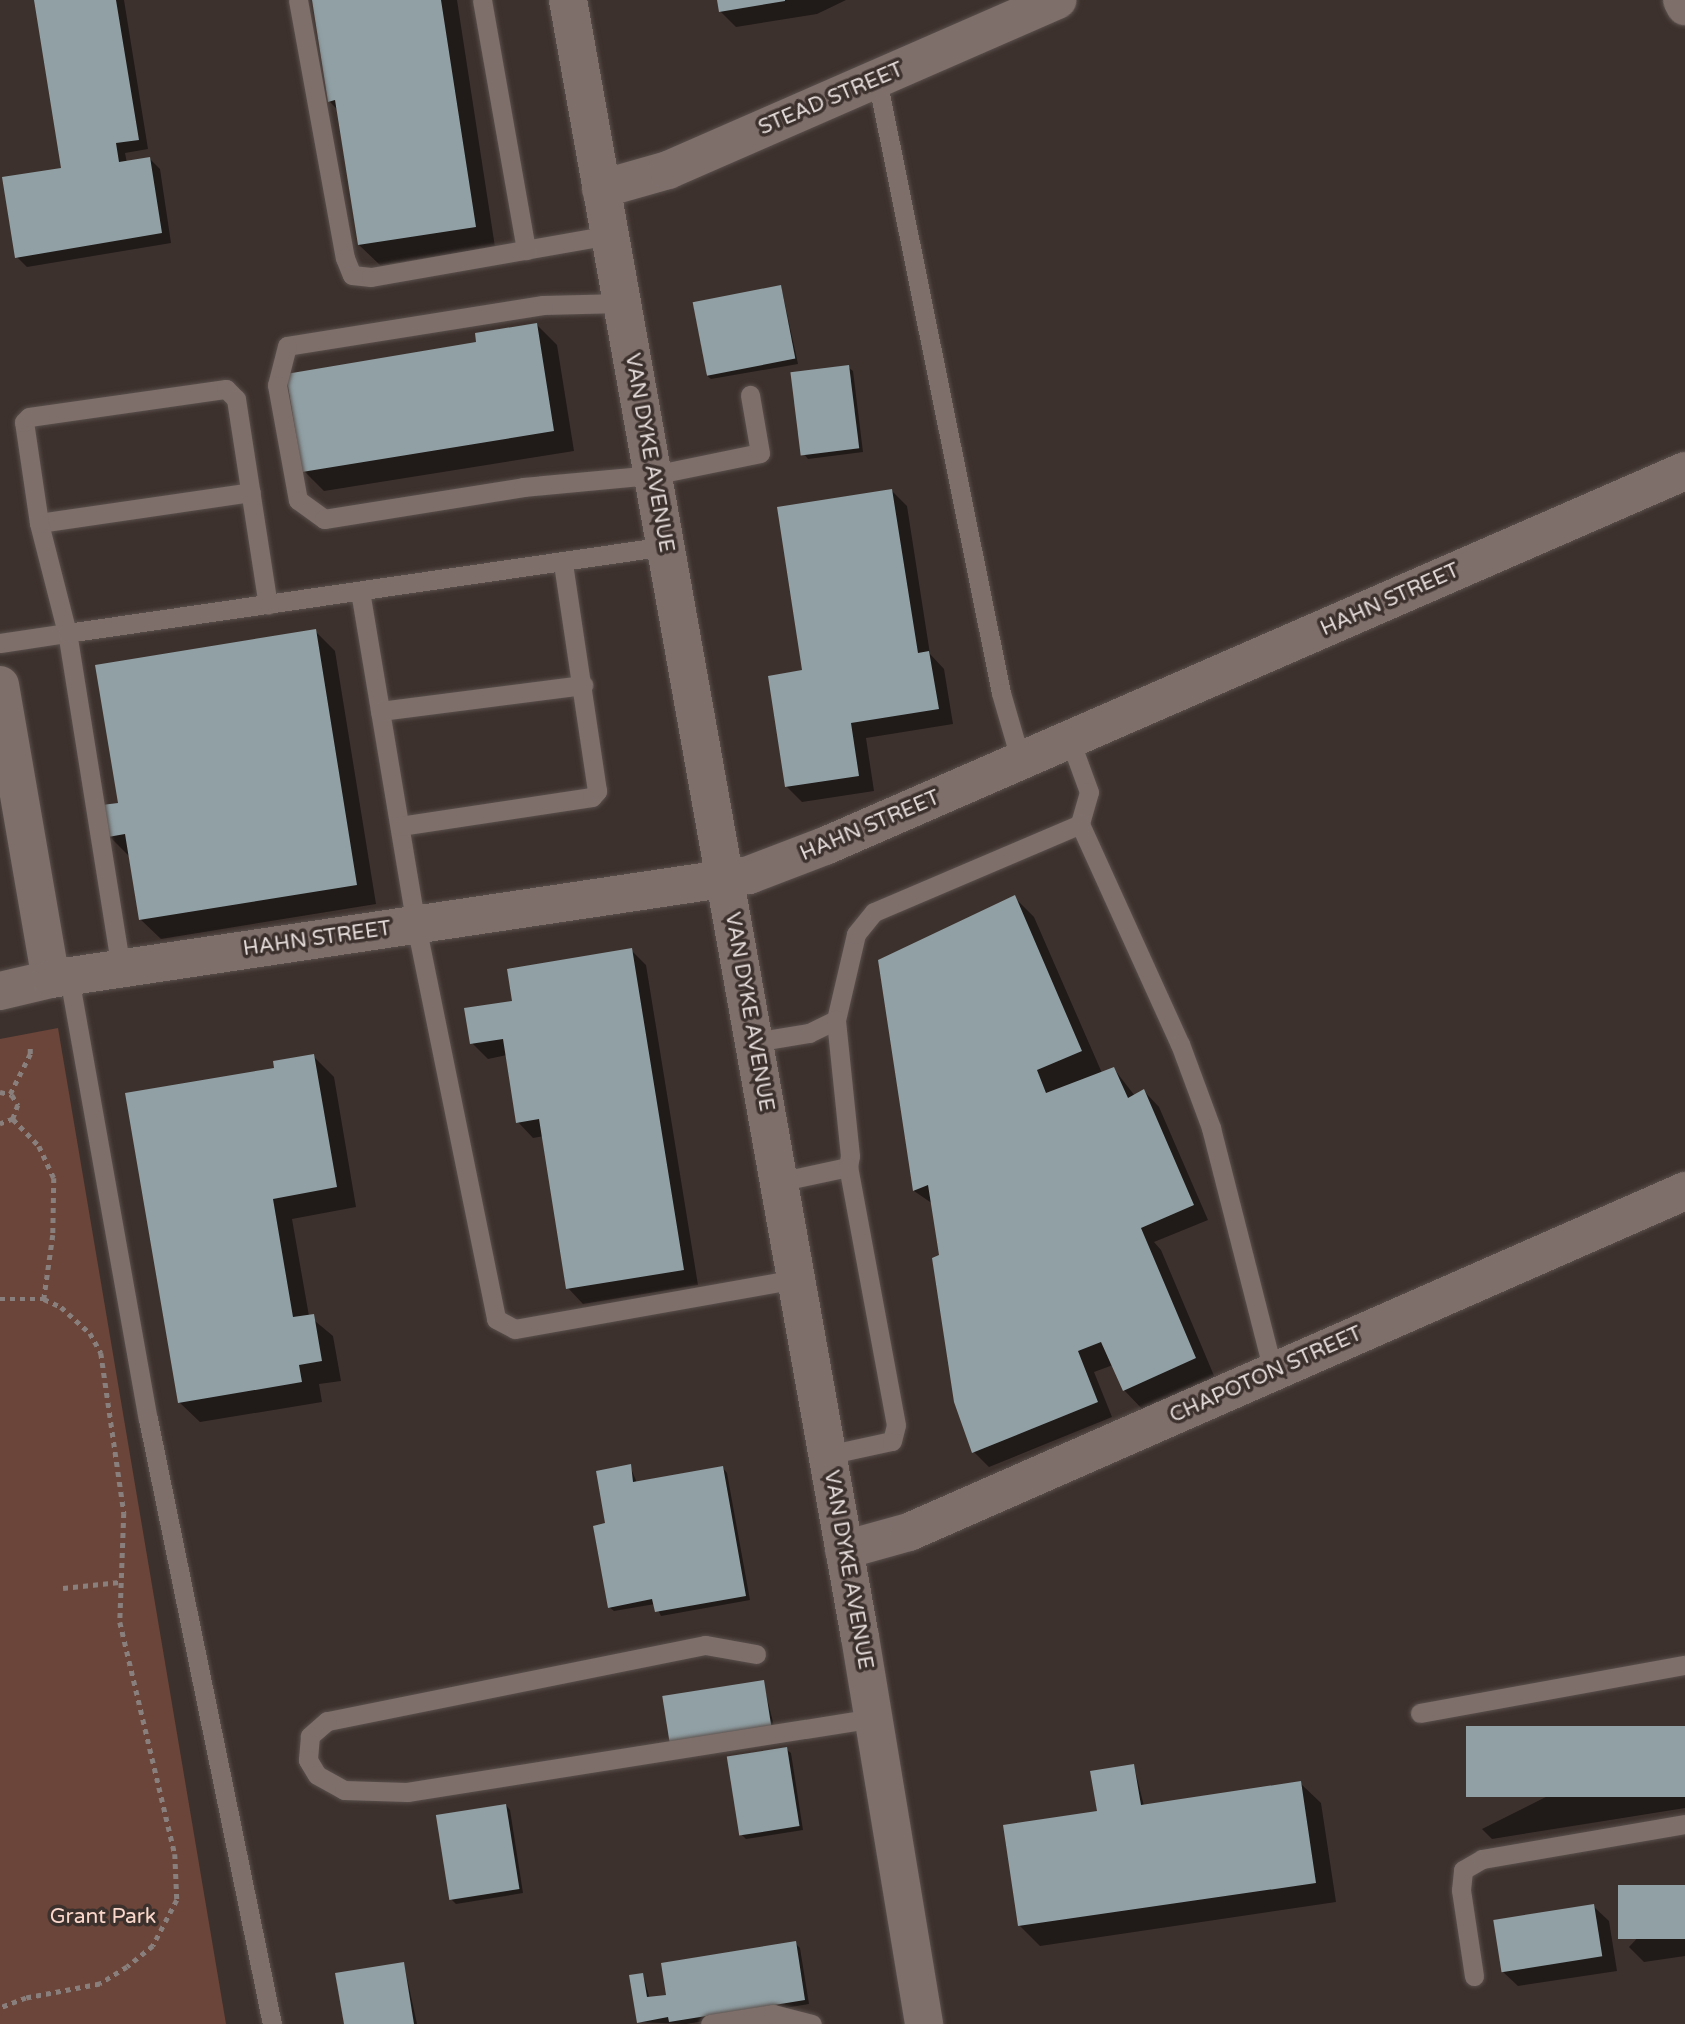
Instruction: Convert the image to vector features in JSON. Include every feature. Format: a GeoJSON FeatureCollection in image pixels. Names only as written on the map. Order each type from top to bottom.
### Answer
{"type":"FeatureCollection","features":[{"type":"Feature","properties":{"kind":"street","name":"VAN DYKE AVENUE"},"geometry":{"type":"LineString","coordinates":[[568,0],[874,1718],[924,2024]]}},
{"type":"Feature","properties":{"kind":"street","name":"STEAD STREET"},"geometry":{"type":"LineString","coordinates":[[601,189],[668,170],[1057,0]]}},
{"type":"Feature","properties":{"kind":"street"},"geometry":{"type":"LineString","coordinates":[[1682,0],[1685,6]]}},
{"type":"Feature","properties":{"kind":"street","name":"HAHN STREET"},"geometry":{"type":"LineString","coordinates":[[0,990],[60,978],[726,879],[786,862],[1685,471]]}},
{"type":"Feature","properties":{"kind":"street"},"geometry":{"type":"LineString","coordinates":[[0,685],[60,978]]}},
{"type":"Feature","properties":{"kind":"street","name":"CHAPOTON STREET"},"geometry":{"type":"LineString","coordinates":[[844,1550],[909,1532],[1685,1191]]}},
{"type":"Feature","properties":{"kind":"lane"},"geometry":{"type":"LineString","coordinates":[[298,0],[345,258],[352,275],[371,277],[610,235]]}},
{"type":"Feature","properties":{"kind":"lane"},"geometry":{"type":"LineString","coordinates":[[482,0],[526,250]]}},
{"type":"Feature","properties":{"kind":"lane"},"geometry":{"type":"LineString","coordinates":[[877,79],[1002,693],[1021,762]]}},
{"type":"Feature","properties":{"kind":"lane"},"geometry":{"type":"LineString","coordinates":[[622,303],[543,305],[287,346],[277,385],[286,450],[298,500],[324,519],[523,487],[653,475],[760,453],[750,395]]}},
{"type":"Feature","properties":{"kind":"lane"},"geometry":{"type":"LineString","coordinates":[[121,969],[67,633],[39,523],[22,429],[29,417],[226,389],[236,399],[268,605]]}},
{"type":"Feature","properties":{"kind":"lane"},"geometry":{"type":"LineString","coordinates":[[39,523],[251,492]]}},
{"type":"Feature","properties":{"kind":"lane"},"geometry":{"type":"LineString","coordinates":[[0,643],[666,546]]}},
{"type":"Feature","properties":{"kind":"lane"},"geometry":{"type":"LineString","coordinates":[[400,826],[592,797],[599,782],[563,563]]}},
{"type":"Feature","properties":{"kind":"lane"},"geometry":{"type":"LineString","coordinates":[[360,591],[416,925],[496,1320],[515,1329],[795,1279]]}},
{"type":"Feature","properties":{"kind":"lane"},"geometry":{"type":"LineString","coordinates":[[380,711],[583,685]]}},
{"type":"Feature","properties":{"kind":"lane"},"geometry":{"type":"LineString","coordinates":[[1070,740],[1089,792],[1080,824],[1180,1044],[1211,1128],[1273,1371]]}},
{"type":"Feature","properties":{"kind":"lane"},"geometry":{"type":"LineString","coordinates":[[827,1455],[892,1441],[896,1424],[848,1167],[850,1156],[836,1020],[856,934],[874,912],[1080,824]]}},
{"type":"Feature","properties":{"kind":"lane"},"geometry":{"type":"LineString","coordinates":[[60,978],[272,2024]]}},
{"type":"Feature","properties":{"kind":"lane"},"geometry":{"type":"LineString","coordinates":[[754,1042],[809,1033],[836,1020]]}},
{"type":"Feature","properties":{"kind":"lane"},"geometry":{"type":"LineString","coordinates":[[778,1182],[848,1167]]}},
{"type":"Feature","properties":{"kind":"lane"},"geometry":{"type":"LineString","coordinates":[[756,1654],[705,1645],[327,1721],[310,1736],[308,1760],[325,1781],[344,1790],[407,1792],[874,1718]]}},
{"type":"Feature","properties":{"kind":"lane"},"geometry":{"type":"LineString","coordinates":[[1420,1713],[1685,1665]]}},
{"type":"Feature","properties":{"kind":"lane"},"geometry":{"type":"LineString","coordinates":[[1474,1976],[1461,1890],[1463,1870],[1482,1858],[1685,1824]]}},
{"type":"Feature","properties":{"kind":"lane"},"geometry":{"type":"LineString","coordinates":[[710,2024],[773,2014],[812,2024]]}},
{"type":"Feature","properties":{"kind":"path"},"geometry":{"type":"LineString","coordinates":[[9,1094],[30,1054],[30,1044]]}},
{"type":"Feature","properties":{"kind":"path"},"geometry":{"type":"LineString","coordinates":[[0,1092],[9,1094],[18,1105],[13,1119],[0,1124]]}},
{"type":"Feature","properties":{"kind":"path"},"geometry":{"type":"LineString","coordinates":[[13,1119],[39,1146],[54,1178],[53,1235],[44,1298]]}},
{"type":"Feature","properties":{"kind":"path"},"geometry":{"type":"LineString","coordinates":[[0,1299],[44,1298],[75,1316],[101,1353],[124,1513],[120,1622],[175,1854],[177,1899],[153,1946],[118,1973],[73,1992],[26,1998],[0,2008]]}},
{"type":"Feature","properties":{"kind":"path"},"geometry":{"type":"LineString","coordinates":[[63,1588],[120,1582]]}},
{"type":"Feature","properties":{"kind":"green space","name":"Grant Park"},"geometry":{"type":"Polygon","coordinates":[[[58,1028],[226,2024],[0,2024],[0,1039],[58,1028]]]}},
{"type":"Feature","properties":{"kind":"building"},"geometry":{"type":"Polygon","coordinates":[[[34,0],[116,0],[139,140],[116,143],[119,162],[150,157],[162,233],[15,258],[2,177],[61,168],[34,0]]]}},
{"type":"Feature","properties":{"kind":"building"},"geometry":{"type":"Polygon","coordinates":[[[312,0],[441,0],[476,227],[358,245],[335,100],[328,102],[312,0]]]}},
{"type":"Feature","properties":{"kind":"building"},"geometry":{"type":"Polygon","coordinates":[[[717,0],[785,0],[785,1],[719,12],[717,0]]]}},
{"type":"Feature","properties":{"kind":"building"},"geometry":{"type":"Polygon","coordinates":[[[781,285],[795,359],[707,376],[693,302],[781,285]]]}},
{"type":"Feature","properties":{"kind":"building"},"geometry":{"type":"Polygon","coordinates":[[[537,323],[554,431],[302,472],[286,374],[476,342],[475,333],[537,323]]]}},
{"type":"Feature","properties":{"kind":"building"},"geometry":{"type":"Polygon","coordinates":[[[849,365],[859,448],[801,456],[790,372],[849,365]]]}},
{"type":"Feature","properties":{"kind":"building"},"geometry":{"type":"Polygon","coordinates":[[[892,489],[918,653],[929,651],[939,709],[851,723],[859,776],[785,787],[768,676],[802,670],[777,507],[892,489]]]}},
{"type":"Feature","properties":{"kind":"building"},"geometry":{"type":"Polygon","coordinates":[[[316,629],[357,885],[139,920],[125,834],[108,837],[102,805],[118,803],[95,665],[316,629]]]}},
{"type":"Feature","properties":{"kind":"building"},"geometry":{"type":"Polygon","coordinates":[[[1015,895],[1082,1051],[1037,1070],[1046,1093],[1114,1067],[1128,1098],[1144,1089],[1194,1205],[1141,1228],[1196,1358],[1123,1391],[1101,1342],[1078,1351],[1098,1402],[972,1453],[954,1402],[932,1258],[939,1255],[928,1185],[913,1191],[878,960],[1015,895]]]}},
{"type":"Feature","properties":{"kind":"building"},"geometry":{"type":"Polygon","coordinates":[[[632,948],[684,1270],[566,1289],[539,1119],[516,1123],[503,1039],[470,1044],[464,1008],[512,1001],[507,969],[632,948]]]}},
{"type":"Feature","properties":{"kind":"building"},"geometry":{"type":"Polygon","coordinates":[[[314,1054],[337,1187],[273,1199],[293,1317],[314,1314],[322,1361],[299,1365],[302,1382],[178,1403],[125,1093],[274,1068],[273,1061],[314,1054]]]}},
{"type":"Feature","properties":{"kind":"building"},"geometry":{"type":"Polygon","coordinates":[[[631,1464],[633,1482],[723,1466],[746,1596],[655,1612],[652,1599],[608,1608],[593,1526],[605,1523],[596,1471],[631,1464]]]}},
{"type":"Feature","properties":{"kind":"building"},"geometry":{"type":"Polygon","coordinates":[[[764,1680],[771,1726],[670,1743],[662,1696],[764,1680]]]}},
{"type":"Feature","properties":{"kind":"building"},"geometry":{"type":"Polygon","coordinates":[[[1466,1726],[1685,1726],[1685,1797],[1466,1797],[1466,1726]]]}},
{"type":"Feature","properties":{"kind":"building"},"geometry":{"type":"Polygon","coordinates":[[[787,1747],[800,1826],[739,1836],[727,1757],[787,1747]]]}},
{"type":"Feature","properties":{"kind":"building"},"geometry":{"type":"Polygon","coordinates":[[[1134,1764],[1141,1805],[1301,1781],[1316,1883],[1018,1926],[1003,1825],[1097,1811],[1090,1771],[1134,1764]]]}},
{"type":"Feature","properties":{"kind":"building"},"geometry":{"type":"Polygon","coordinates":[[[506,1804],[519,1889],[449,1900],[436,1815],[506,1804]]]}},
{"type":"Feature","properties":{"kind":"building"},"geometry":{"type":"Polygon","coordinates":[[[1618,1885],[1685,1885],[1685,1939],[1618,1939],[1618,1885]]]}},
{"type":"Feature","properties":{"kind":"building"},"geometry":{"type":"Polygon","coordinates":[[[1594,1904],[1602,1956],[1502,1972],[1493,1920],[1594,1904]]]}},
{"type":"Feature","properties":{"kind":"building"},"geometry":{"type":"Polygon","coordinates":[[[796,1941],[805,2000],[669,2022],[668,2017],[637,2023],[629,1975],[643,1973],[647,1997],[666,1995],[661,1963],[796,1941]]]}},
{"type":"Feature","properties":{"kind":"building"},"geometry":{"type":"Polygon","coordinates":[[[404,1962],[414,2024],[344,2024],[335,1973],[404,1962]]]}}]}
